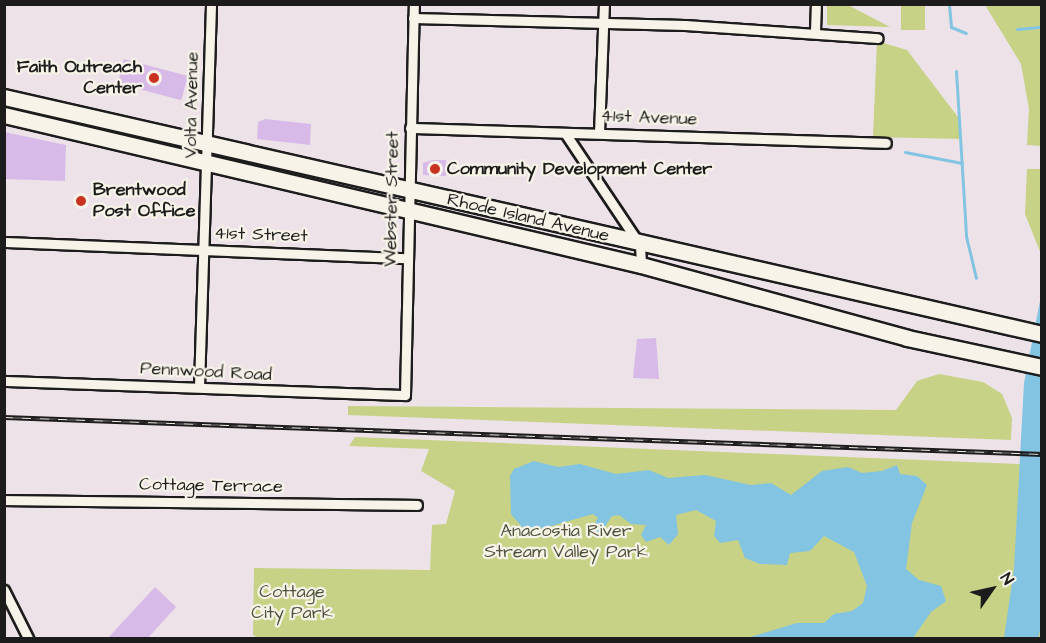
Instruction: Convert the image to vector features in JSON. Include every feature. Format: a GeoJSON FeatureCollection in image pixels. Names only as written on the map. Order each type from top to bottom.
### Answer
{"type":"FeatureCollection","features":[{"type":"Feature","properties":{"kind":"main road","name":"Rhode Island Avenue"},"geometry":{"type":"LineString","coordinates":[[4,97],[206,146],[1036,333]]}},
{"type":"Feature","properties":{"kind":"main road","name":"Rhode Island Avenue"},"geometry":{"type":"LineString","coordinates":[[4,115],[641,265],[907,338],[1041,367]]}},
{"type":"Feature","properties":{"kind":"street","name":"Volta Avenue"},"geometry":{"type":"LineString","coordinates":[[199,387],[206,250],[206,146],[212,4]]}},
{"type":"Feature","properties":{"kind":"street","name":"Webster Street"},"geometry":{"type":"LineString","coordinates":[[405,395],[414,4]]}},
{"type":"Feature","properties":{"kind":"street"},"geometry":{"type":"LineString","coordinates":[[599,133],[604,4]]}},
{"type":"Feature","properties":{"kind":"street"},"geometry":{"type":"LineString","coordinates":[[815,31],[816,4]]}},
{"type":"Feature","properties":{"kind":"street"},"geometry":{"type":"LineString","coordinates":[[414,18],[603,22],[815,31],[878,38]]}},
{"type":"Feature","properties":{"kind":"street","name":"41st Avenue"},"geometry":{"type":"LineString","coordinates":[[410,128],[886,143]]}},
{"type":"Feature","properties":{"kind":"street"},"geometry":{"type":"LineString","coordinates":[[565,133],[640,245],[641,265]]}},
{"type":"Feature","properties":{"kind":"street","name":"41st Street"},"geometry":{"type":"LineString","coordinates":[[4,243],[408,258]]}},
{"type":"Feature","properties":{"kind":"street","name":"Pennwood Road"},"geometry":{"type":"LineString","coordinates":[[4,381],[405,395]]}},
{"type":"Feature","properties":{"kind":"street","name":"Cottage Terrace"},"geometry":{"type":"LineString","coordinates":[[4,500],[417,505]]}},
{"type":"Feature","properties":{"kind":"street"},"geometry":{"type":"LineString","coordinates":[[4,590],[28,639]]}},
{"type":"Feature","properties":{"kind":"green space"},"geometry":{"type":"Polygon","coordinates":[[[848,4],[890,27],[827,25],[827,5],[848,4]]]}},
{"type":"Feature","properties":{"kind":"green space"},"geometry":{"type":"Polygon","coordinates":[[[901,5],[925,5],[925,30],[901,30],[901,5]]]}},
{"type":"Feature","properties":{"kind":"green space"},"geometry":{"type":"Polygon","coordinates":[[[985,5],[1041,5],[1041,146],[1027,145],[1029,109],[1021,64],[985,5]]]}},
{"type":"Feature","properties":{"kind":"green space"},"geometry":{"type":"Polygon","coordinates":[[[877,41],[907,50],[961,121],[960,139],[873,137],[877,41]]]}},
{"type":"Feature","properties":{"kind":"green space"},"geometry":{"type":"Polygon","coordinates":[[[1027,169],[1041,169],[1041,254],[1025,214],[1027,169]]]}},
{"type":"Feature","properties":{"kind":"green space"},"geometry":{"type":"Polygon","coordinates":[[[939,374],[983,382],[1002,394],[1012,418],[1011,440],[348,415],[348,406],[896,410],[917,381],[939,374]]]}},
{"type":"Feature","properties":{"kind":"green space","name":"Anacostia River Stream Valley Park"},"geometry":{"type":"Polygon","coordinates":[[[355,437],[1041,465],[1041,638],[258,638],[253,635],[254,568],[430,570],[432,525],[446,524],[455,491],[421,471],[429,449],[349,446],[355,437]]]}},
{"type":"Feature","properties":{"kind":"water"},"geometry":{"type":"Polygon","coordinates":[[[1041,296],[1041,627],[1038,638],[1004,638],[1014,569],[1024,383],[1041,296]]]}},
{"type":"Feature","properties":{"kind":"water"},"geometry":{"type":"Polygon","coordinates":[[[534,461],[558,467],[580,464],[616,474],[649,470],[668,478],[705,475],[751,485],[771,483],[791,495],[822,471],[848,467],[862,473],[882,471],[897,465],[900,474],[917,476],[927,485],[912,523],[906,569],[919,580],[941,586],[946,601],[931,612],[913,638],[747,638],[797,623],[824,623],[834,614],[852,611],[863,603],[867,586],[854,552],[824,536],[810,551],[790,553],[787,565],[760,564],[745,558],[738,540],[720,543],[714,536],[716,521],[696,510],[676,515],[678,534],[669,545],[660,537],[646,542],[641,535],[646,525],[631,524],[619,515],[612,516],[600,534],[592,528],[598,518],[593,514],[527,533],[511,514],[510,476],[514,469],[534,461]]]}},
{"type":"Feature","properties":{"kind":"building","name":"Faith Outreach Center"},"geometry":{"type":"Polygon","coordinates":[[[124,59],[188,76],[181,100],[118,83],[124,59]]]}},
{"type":"Feature","properties":{"kind":"building"},"geometry":{"type":"Polygon","coordinates":[[[265,119],[311,124],[310,145],[257,139],[258,122],[265,119]]]}},
{"type":"Feature","properties":{"kind":"building"},"geometry":{"type":"Polygon","coordinates":[[[4,132],[66,145],[65,181],[4,179],[4,132]]]}},
{"type":"Feature","properties":{"kind":"building","name":"Community Development Center"},"geometry":{"type":"Polygon","coordinates":[[[446,160],[446,176],[423,175],[423,163],[446,160]]]}},
{"type":"Feature","properties":{"kind":"building"},"geometry":{"type":"Polygon","coordinates":[[[656,338],[659,379],[633,378],[637,339],[656,338]]]}},
{"type":"Feature","properties":{"kind":"building"},"geometry":{"type":"Polygon","coordinates":[[[155,587],[176,607],[147,639],[107,639],[155,587]]]}},
{"type":"Feature","properties":{"kind":"waterway"},"geometry":{"type":"LineString","coordinates":[[949,4],[951,27],[966,33]]}},
{"type":"Feature","properties":{"kind":"waterway"},"geometry":{"type":"LineString","coordinates":[[1017,29],[1042,27]]}},
{"type":"Feature","properties":{"kind":"waterway"},"geometry":{"type":"LineString","coordinates":[[956,71],[966,236],[976,278]]}},
{"type":"Feature","properties":{"kind":"waterway"},"geometry":{"type":"LineString","coordinates":[[905,152],[962,163]]}},
{"type":"Feature","properties":{"kind":"railway"},"geometry":{"type":"LineString","coordinates":[[4,417],[1042,454]]}},
{"type":"Feature","properties":{"kind":"place","name":"Faith Outreach Center"},"geometry":{"type":"Point","coordinates":[154,78]}},
{"type":"Feature","properties":{"kind":"place","name":"Community Development Center"},"geometry":{"type":"Point","coordinates":[435,169]}},
{"type":"Feature","properties":{"kind":"place","name":"Brentwood Post Office"},"geometry":{"type":"Point","coordinates":[81,201]}},
{"type":"Feature","properties":{"kind":"park label","name":"Cottage City Park"},"geometry":{"type":"Point","coordinates":[292,603]}}]}
